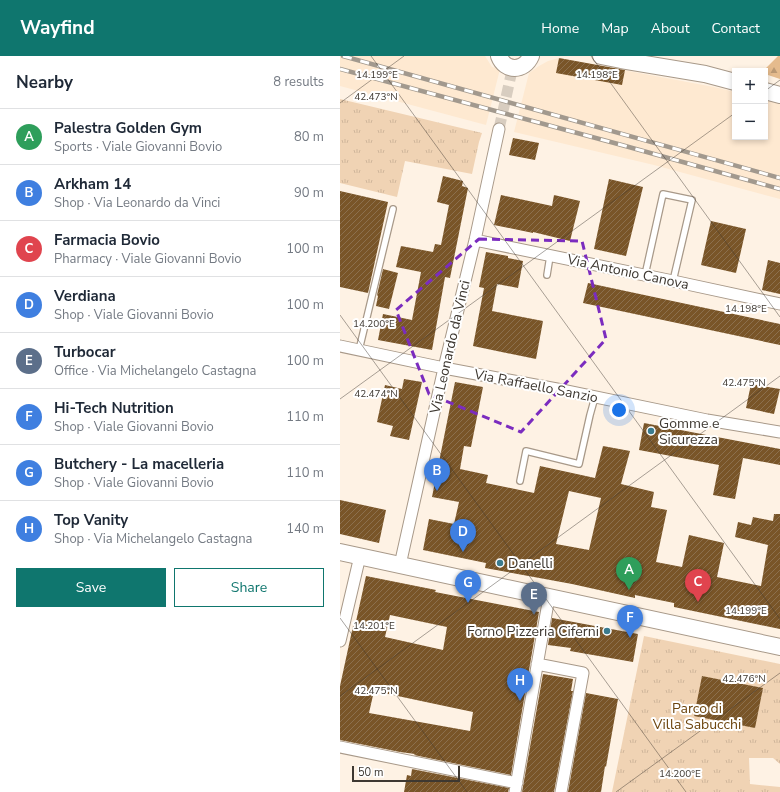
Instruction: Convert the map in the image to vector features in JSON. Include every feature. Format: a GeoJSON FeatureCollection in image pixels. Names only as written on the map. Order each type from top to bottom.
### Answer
{"type":"FeatureCollection","features":[{"type":"Feature","properties":{"kind":"main road"},"geometry":{"type":"LineString","coordinates":[[499,56],[502,63],[512,71],[523,66],[532,56]]}},
{"type":"Feature","properties":{"kind":"main road"},"geometry":{"type":"LineString","coordinates":[[600,56],[705,74],[732,81]]}},
{"type":"Feature","properties":{"kind":"main road"},"geometry":{"type":"LineString","coordinates":[[768,92],[780,95]]}},
{"type":"Feature","properties":{"kind":"main road"},"geometry":{"type":"LineString","coordinates":[[340,552],[780,647]]}},
{"type":"Feature","properties":{"kind":"street","name":"Via Leonardo da Vinci"},"geometry":{"type":"LineString","coordinates":[[400,565],[499,129]]}},
{"type":"Feature","properties":{"kind":"street","name":"Via Antonio Canova"},"geometry":{"type":"LineString","coordinates":[[475,240],[780,304]]}},
{"type":"Feature","properties":{"kind":"street","name":"Via Raffaello Sanzio"},"geometry":{"type":"LineString","coordinates":[[340,346],[707,420],[780,432]]}},
{"type":"Feature","properties":{"kind":"street"},"geometry":{"type":"LineString","coordinates":[[340,641],[360,556]]}},
{"type":"Feature","properties":{"kind":"street"},"geometry":{"type":"LineString","coordinates":[[340,747],[516,788],[549,597]]}},
{"type":"Feature","properties":{"kind":"street"},"geometry":{"type":"LineString","coordinates":[[537,664],[583,673],[561,792]]}},
{"type":"Feature","properties":{"kind":"lane"},"geometry":{"type":"LineString","coordinates":[[645,275],[663,194],[692,200],[673,281]]}},
{"type":"Feature","properties":{"kind":"lane"},"geometry":{"type":"LineString","coordinates":[[359,350],[393,209]]}},
{"type":"Feature","properties":{"kind":"lane"},"geometry":{"type":"LineString","coordinates":[[547,276],[550,256]]}},
{"type":"Feature","properties":{"kind":"lane"},"geometry":{"type":"LineString","coordinates":[[520,481],[526,451],[579,464],[595,397]]}},
{"type":"Feature","properties":{"kind":"highlighted area"},"geometry":{"type":"Polygon","coordinates":[[[479,239],[582,241],[606,339],[521,432],[429,394],[396,310],[479,239]]]}},
{"type":"Feature","properties":{"kind":"shaded area"},"geometry":{"type":"Polygon","coordinates":[[[340,56],[485,56],[492,67],[500,69],[486,125],[340,86],[340,56]]]}},
{"type":"Feature","properties":{"kind":"shaded area"},"geometry":{"type":"Polygon","coordinates":[[[559,58],[732,91],[732,140],[768,140],[768,101],[780,104],[780,199],[654,165],[514,132],[529,73],[548,61],[559,58]]]}},
{"type":"Feature","properties":{"kind":"green space"},"geometry":{"type":"Polygon","coordinates":[[[778,56],[780,56],[780,79],[768,75],[768,68],[766,68],[778,56]]]}},
{"type":"Feature","properties":{"kind":"green space"},"geometry":{"type":"Polygon","coordinates":[[[340,99],[482,133],[472,174],[405,161],[397,197],[340,183],[340,99]]]}},
{"type":"Feature","properties":{"kind":"green space","name":"Parco di Villa Sabucchi"},"geometry":{"type":"Polygon","coordinates":[[[644,636],[780,664],[780,764],[773,758],[749,758],[750,784],[780,787],[780,792],[612,792],[644,636]]]}},
{"type":"Feature","properties":{"kind":"building"},"geometry":{"type":"Polygon","coordinates":[[[559,58],[625,70],[622,85],[556,73],[559,58]]]}},
{"type":"Feature","properties":{"kind":"building"},"geometry":{"type":"Polygon","coordinates":[[[513,138],[539,143],[535,160],[509,155],[513,138]]]}},
{"type":"Feature","properties":{"kind":"building"},"geometry":{"type":"Polygon","coordinates":[[[443,176],[463,181],[462,186],[468,188],[450,278],[445,277],[432,350],[378,340],[383,314],[412,320],[421,272],[396,267],[401,246],[433,252],[435,244],[441,245],[449,205],[437,202],[443,176]]]}},
{"type":"Feature","properties":{"kind":"building"},"geometry":{"type":"Polygon","coordinates":[[[609,179],[643,187],[626,256],[594,249],[609,179]]]}},
{"type":"Feature","properties":{"kind":"building"},"geometry":{"type":"Polygon","coordinates":[[[340,191],[388,202],[368,293],[340,287],[340,191]]]}},
{"type":"Feature","properties":{"kind":"building"},"geometry":{"type":"Polygon","coordinates":[[[501,195],[552,206],[554,195],[580,201],[570,241],[494,225],[501,195]]]}},
{"type":"Feature","properties":{"kind":"building"},"geometry":{"type":"Polygon","coordinates":[[[711,221],[746,229],[736,273],[701,265],[711,221]]]}},
{"type":"Feature","properties":{"kind":"building"},"geometry":{"type":"Polygon","coordinates":[[[486,252],[508,256],[508,258],[523,261],[518,288],[497,284],[492,311],[543,321],[536,359],[473,346],[484,288],[479,287],[486,252]]]}},
{"type":"Feature","properties":{"kind":"building"},"geometry":{"type":"Polygon","coordinates":[[[768,260],[780,263],[780,294],[762,290],[768,260]]]}},
{"type":"Feature","properties":{"kind":"building"},"geometry":{"type":"Polygon","coordinates":[[[383,269],[398,273],[389,309],[376,306],[383,269]]]}},
{"type":"Feature","properties":{"kind":"building"},"geometry":{"type":"Polygon","coordinates":[[[588,283],[780,324],[780,345],[583,303],[588,283]]]}},
{"type":"Feature","properties":{"kind":"building"},"geometry":{"type":"Polygon","coordinates":[[[404,379],[422,382],[409,440],[390,436],[393,426],[377,422],[385,385],[402,389],[404,379]]]}},
{"type":"Feature","properties":{"kind":"building"},"geometry":{"type":"Polygon","coordinates":[[[455,382],[483,387],[471,447],[464,446],[460,469],[488,475],[486,483],[534,493],[540,466],[595,478],[603,446],[630,451],[621,484],[654,492],[651,507],[667,510],[656,562],[682,567],[689,535],[724,543],[717,577],[761,586],[768,545],[735,537],[738,522],[751,525],[753,517],[773,521],[774,514],[780,514],[780,629],[674,607],[674,603],[635,595],[635,598],[572,584],[485,568],[486,563],[423,550],[429,519],[454,524],[459,502],[432,497],[455,382]],[[569,491],[556,544],[589,550],[601,498],[569,491]]]}},
{"type":"Feature","properties":{"kind":"building"},"geometry":{"type":"Polygon","coordinates":[[[751,384],[780,389],[774,414],[746,408],[751,384]]]}},
{"type":"Feature","properties":{"kind":"building"},"geometry":{"type":"Polygon","coordinates":[[[644,423],[780,449],[780,465],[743,458],[735,499],[713,495],[719,465],[639,450],[644,423]]]}},
{"type":"Feature","properties":{"kind":"building"},"geometry":{"type":"Polygon","coordinates":[[[340,500],[386,510],[379,543],[340,534],[340,500]]]}},
{"type":"Feature","properties":{"kind":"building"},"geometry":{"type":"Polygon","coordinates":[[[366,576],[436,590],[435,592],[539,612],[511,775],[414,755],[415,754],[340,740],[340,686],[353,626],[355,626],[366,576]],[[390,615],[385,637],[443,650],[447,627],[390,615]],[[374,691],[369,713],[470,731],[473,712],[374,691]]]}},
{"type":"Feature","properties":{"kind":"building"},"geometry":{"type":"Polygon","coordinates":[[[552,618],[638,634],[633,662],[570,651],[571,648],[548,645],[552,618]]]}},
{"type":"Feature","properties":{"kind":"building"},"geometry":{"type":"Polygon","coordinates":[[[543,674],[573,679],[571,691],[573,691],[554,792],[522,792],[543,674]]]}},
{"type":"Feature","properties":{"kind":"building"},"geometry":{"type":"Polygon","coordinates":[[[702,676],[763,688],[755,728],[694,716],[702,676]]]}},
{"type":"Feature","properties":{"kind":"building"},"geometry":{"type":"Polygon","coordinates":[[[586,693],[618,699],[606,767],[605,766],[601,792],[568,792],[586,693]]]}},
{"type":"Feature","properties":{"kind":"building"},"geometry":{"type":"Polygon","coordinates":[[[412,769],[509,788],[508,792],[404,792],[407,775],[411,776],[412,769]]]}},
{"type":"Feature","properties":{"kind":"tunnel"},"geometry":{"type":"LineString","coordinates":[[499,129],[511,75]]}},
{"type":"Feature","properties":{"kind":"railway"},"geometry":{"type":"LineString","coordinates":[[343,56],[780,178]]}},
{"type":"Feature","properties":{"kind":"railway"},"geometry":{"type":"LineString","coordinates":[[340,69],[780,189]]}},
{"type":"Feature","properties":{"kind":"place","name":"Gomme e Sicurezza"},"geometry":{"type":"Point","coordinates":[651,431]}},
{"type":"Feature","properties":{"kind":"place","name":"Arkham 14"},"geometry":{"type":"Point","coordinates":[437,491]}},
{"type":"Feature","properties":{"kind":"place","name":"Verdiana"},"geometry":{"type":"Point","coordinates":[463,552]}},
{"type":"Feature","properties":{"kind":"place","name":"Danelli"},"geometry":{"type":"Point","coordinates":[500,563]}},
{"type":"Feature","properties":{"kind":"place","name":"Palestra Golden Gym"},"geometry":{"type":"Point","coordinates":[629,590]}},
{"type":"Feature","properties":{"kind":"place","name":"Farmacia Bovio"},"geometry":{"type":"Point","coordinates":[698,602]}},
{"type":"Feature","properties":{"kind":"place","name":"Butchery - La macelleria"},"geometry":{"type":"Point","coordinates":[468,603]}},
{"type":"Feature","properties":{"kind":"place","name":"Turbocar"},"geometry":{"type":"Point","coordinates":[534,615]}},
{"type":"Feature","properties":{"kind":"place","name":"Forno Pizzeria Ciferni"},"geometry":{"type":"Point","coordinates":[607,631]}},
{"type":"Feature","properties":{"kind":"place","name":"Hi-Tech Nutrition"},"geometry":{"type":"Point","coordinates":[630,638]}},
{"type":"Feature","properties":{"kind":"place","name":"Top Vanity"},"geometry":{"type":"Point","coordinates":[520,701]}}]}
